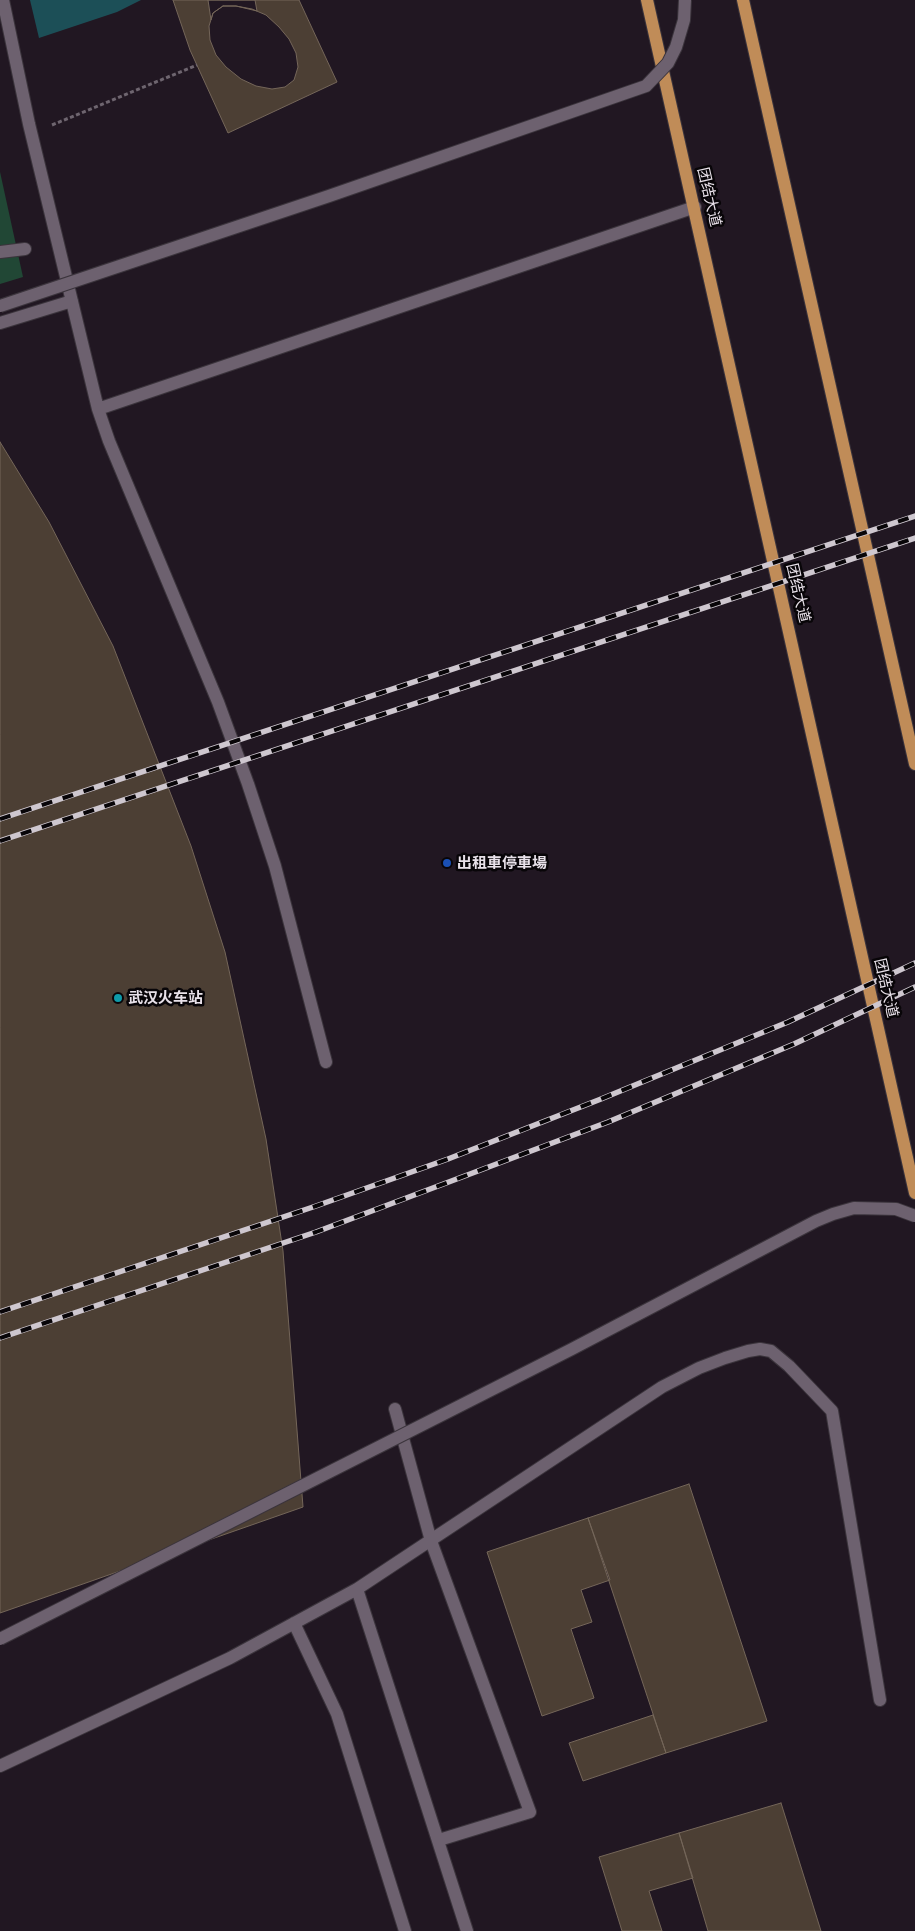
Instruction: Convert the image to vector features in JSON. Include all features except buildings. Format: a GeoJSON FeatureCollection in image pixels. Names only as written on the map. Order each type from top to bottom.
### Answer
{"type":"FeatureCollection","features":[{"type":"Feature","properties":{"kind":"main road","name":"团结大道"},"geometry":{"type":"LineString","coordinates":[[647,0],[915,1192]]}},
{"type":"Feature","properties":{"kind":"main road"},"geometry":{"type":"LineString","coordinates":[[743,0],[915,764]]}},
{"type":"Feature","properties":{"kind":"street"},"geometry":{"type":"LineString","coordinates":[[3,0],[29,124],[98,409],[109,441],[218,702],[248,784],[277,875],[326,1062]]}},
{"type":"Feature","properties":{"kind":"street"},"geometry":{"type":"LineString","coordinates":[[0,306],[328,196],[646,86],[668,63],[676,47],[684,20],[685,0]]}},
{"type":"Feature","properties":{"kind":"street"},"geometry":{"type":"LineString","coordinates":[[98,409],[695,207]]}},
{"type":"Feature","properties":{"kind":"street"},"geometry":{"type":"LineString","coordinates":[[0,252],[25,249]]}},
{"type":"Feature","properties":{"kind":"street"},"geometry":{"type":"LineString","coordinates":[[0,323],[72,301]]}},
{"type":"Feature","properties":{"kind":"street"},"geometry":{"type":"LineString","coordinates":[[0,1639],[563,1354],[833,1214],[854,1208],[896,1209],[915,1216]]}},
{"type":"Feature","properties":{"kind":"street"},"geometry":{"type":"LineString","coordinates":[[0,1766],[230,1658],[294,1623],[357,1588],[431,1541],[662,1387],[699,1368],[725,1358],[760,1349],[771,1352],[789,1366],[832,1411],[880,1700]]}},
{"type":"Feature","properties":{"kind":"street"},"geometry":{"type":"LineString","coordinates":[[395,1408],[431,1541],[530,1812],[439,1840]]}},
{"type":"Feature","properties":{"kind":"street"},"geometry":{"type":"LineString","coordinates":[[357,1588],[467,1931]]}},
{"type":"Feature","properties":{"kind":"street"},"geometry":{"type":"LineString","coordinates":[[294,1623],[336,1714],[405,1931]]}},
{"type":"Feature","properties":{"kind":"path"},"geometry":{"type":"LineString","coordinates":[[52,125],[197,65]]}},
{"type":"Feature","properties":{"kind":"green space"},"geometry":{"type":"Polygon","coordinates":[[[0,172],[23,277],[0,284],[0,172]]]}},
{"type":"Feature","properties":{"kind":"water"},"geometry":{"type":"Polygon","coordinates":[[[30,0],[141,0],[117,12],[39,38],[30,0]]]}},
{"type":"Feature","properties":{"kind":"railway"},"geometry":{"type":"LineString","coordinates":[[0,819],[915,516]]}},
{"type":"Feature","properties":{"kind":"railway"},"geometry":{"type":"LineString","coordinates":[[0,841],[915,538]]}},
{"type":"Feature","properties":{"kind":"railway"},"geometry":{"type":"LineString","coordinates":[[0,1312],[316,1206],[448,1159],[601,1099],[788,1022],[915,963]]}},
{"type":"Feature","properties":{"kind":"railway"},"geometry":{"type":"LineString","coordinates":[[0,1338],[316,1232],[608,1122],[794,1044],[915,987]]}},
{"type":"Feature","properties":{"kind":"place","name":"出租車停車場"},"geometry":{"type":"Point","coordinates":[447,863]}},
{"type":"Feature","properties":{"kind":"place","name":"武汉火车站"},"geometry":{"type":"Point","coordinates":[118,998]}}]}
